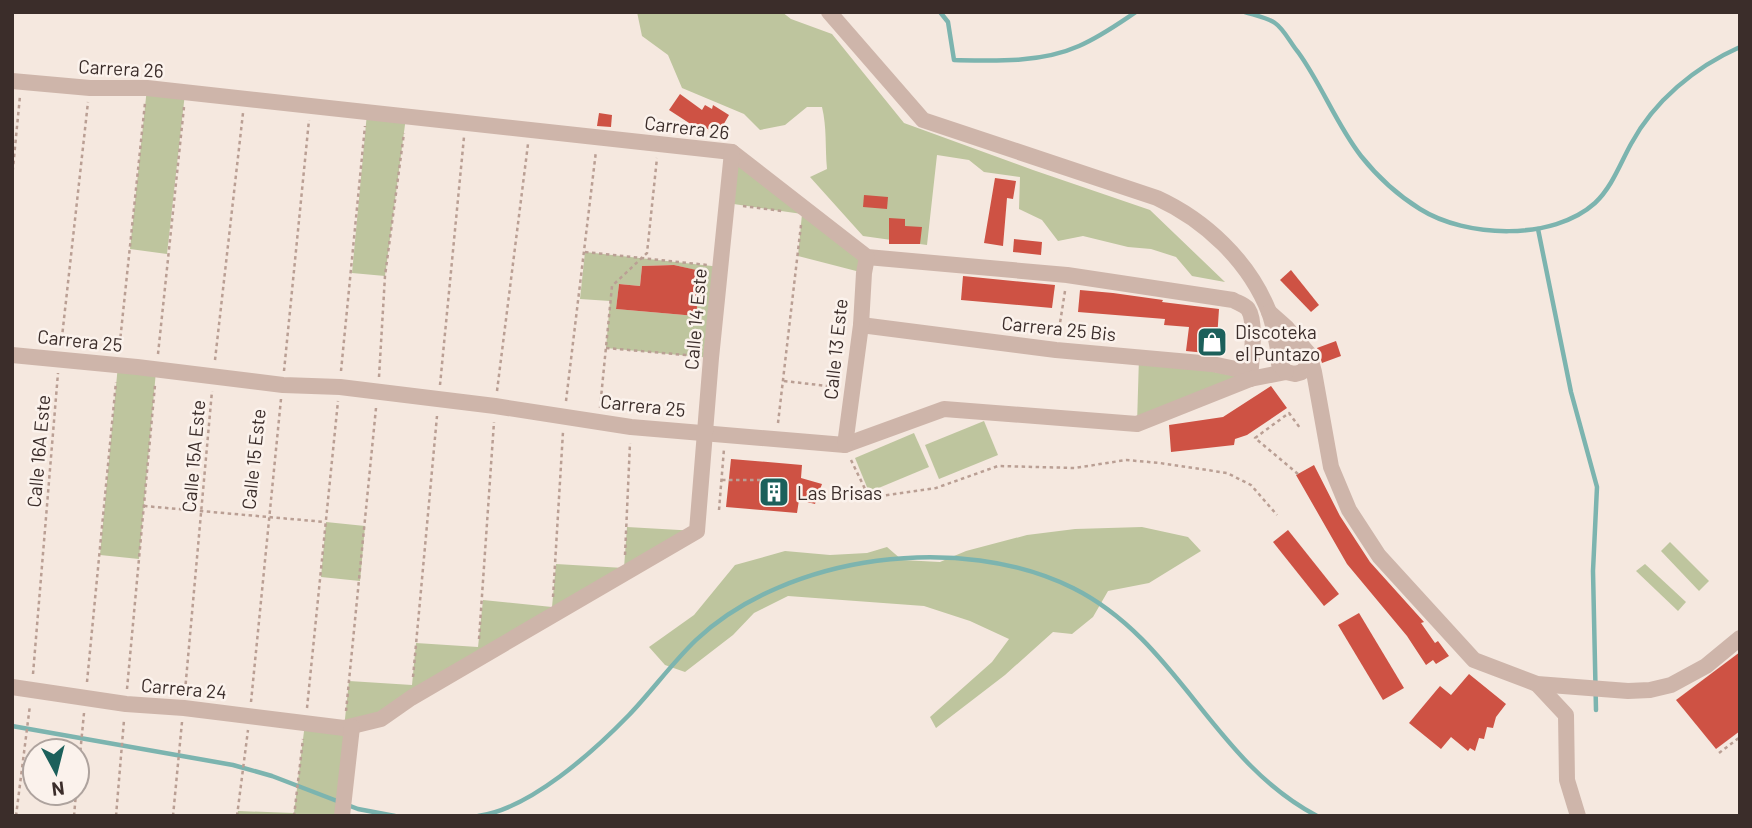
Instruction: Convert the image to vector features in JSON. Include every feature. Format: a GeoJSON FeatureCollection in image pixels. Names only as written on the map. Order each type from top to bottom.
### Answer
{"type":"FeatureCollection","features":[{"type":"Feature","properties":{"kind":"street"},"geometry":{"type":"LineString","coordinates":[[829,12],[923,120],[1157,198],[1182,209],[1205,225],[1247,272],[1269,312],[1283,365],[1317,390]]}},
{"type":"Feature","properties":{"kind":"street","name":"Carrera 26"},"geometry":{"type":"LineString","coordinates":[[17,81],[90,88],[147,88],[732,152],[867,257]]}},
{"type":"Feature","properties":{"kind":"street","name":"Calle 14 Este"},"geometry":{"type":"LineString","coordinates":[[348,728],[381,719],[411,698],[697,531],[732,152]]}},
{"type":"Feature","properties":{"kind":"street"},"geometry":{"type":"LineString","coordinates":[[867,257],[1067,275],[1233,300],[1244,305],[1249,311],[1252,323],[1253,378]]}},
{"type":"Feature","properties":{"kind":"street","name":"Calle 13 Este"},"geometry":{"type":"LineString","coordinates":[[845,445],[867,257]]}},
{"type":"Feature","properties":{"kind":"street"},"geometry":{"type":"LineString","coordinates":[[1269,312],[1287,328],[1306,352],[1317,390],[1331,467],[1349,510],[1379,556],[1474,660],[1537,684],[1628,691],[1650,690],[1671,685],[1706,666],[1740,638]]}},
{"type":"Feature","properties":{"kind":"street","name":"Carrera 25 Bis"},"geometry":{"type":"LineString","coordinates":[[861,324],[1056,350],[1212,364],[1241,370],[1253,378]]}},
{"type":"Feature","properties":{"kind":"street"},"geometry":{"type":"LineString","coordinates":[[1283,365],[1282,349],[1291,344],[1306,352]]}},
{"type":"Feature","properties":{"kind":"street"},"geometry":{"type":"LineString","coordinates":[[1283,365],[1302,372],[1307,366],[1306,352]]}},
{"type":"Feature","properties":{"kind":"street","name":"Carrera 25"},"geometry":{"type":"LineString","coordinates":[[12,355],[118,365],[283,386],[340,387],[631,427],[845,445],[944,409],[1137,424],[1283,365]]}},
{"type":"Feature","properties":{"kind":"street"},"geometry":{"type":"LineString","coordinates":[[1537,684],[1566,715],[1567,780],[1578,816]]}},
{"type":"Feature","properties":{"kind":"street","name":"Carrera 24"},"geometry":{"type":"LineString","coordinates":[[12,687],[86,699],[250,715],[324,727],[348,728]]}},
{"type":"Feature","properties":{"kind":"street"},"geometry":{"type":"LineString","coordinates":[[342,816],[348,728]]}},
{"type":"Feature","properties":{"kind":"path"},"geometry":{"type":"LineString","coordinates":[[12,178],[17,81]]}},
{"type":"Feature","properties":{"kind":"path","name":"Calle 16A Este"},"geometry":{"type":"LineString","coordinates":[[16,816],[32,690],[60,359],[90,88]]}},
{"type":"Feature","properties":{"kind":"path"},"geometry":{"type":"LineString","coordinates":[[82,737],[147,88]]}},
{"type":"Feature","properties":{"kind":"path"},"geometry":{"type":"LineString","coordinates":[[139,559],[185,93]]}},
{"type":"Feature","properties":{"kind":"path","name":"Calle 15A Este"},"geometry":{"type":"LineString","coordinates":[[173,816],[214,377],[244,99]]}},
{"type":"Feature","properties":{"kind":"path","name":"Calle 15 Este"},"geometry":{"type":"LineString","coordinates":[[237,816],[250,715],[310,106]]}},
{"type":"Feature","properties":{"kind":"path"},"geometry":{"type":"LineString","coordinates":[[352,273],[367,113]]}},
{"type":"Feature","properties":{"kind":"path"},"geometry":{"type":"LineString","coordinates":[[385,276],[406,117]]}},
{"type":"Feature","properties":{"kind":"path"},"geometry":{"type":"LineString","coordinates":[[478,647],[495,407],[530,130]]}},
{"type":"Feature","properties":{"kind":"path"},"geometry":{"type":"LineString","coordinates":[[552,607],[564,416],[597,138]]}},
{"type":"Feature","properties":{"kind":"path"},"geometry":{"type":"LineString","coordinates":[[598,422],[612,286],[648,253],[658,144]]}},
{"type":"Feature","properties":{"kind":"path"},"geometry":{"type":"LineString","coordinates":[[727,203],[790,212]]}},
{"type":"Feature","properties":{"kind":"path"},"geometry":{"type":"LineString","coordinates":[[776,441],[802,214]]}},
{"type":"Feature","properties":{"kind":"path"},"geometry":{"type":"LineString","coordinates":[[585,252],[721,267]]}},
{"type":"Feature","properties":{"kind":"path"},"geometry":{"type":"LineString","coordinates":[[1056,350],[1067,275]]}},
{"type":"Feature","properties":{"kind":"path"},"geometry":{"type":"LineString","coordinates":[[606,348],[711,358]]}},
{"type":"Feature","properties":{"kind":"path"},"geometry":{"type":"LineString","coordinates":[[783,381],[853,390]]}},
{"type":"Feature","properties":{"kind":"path"},"geometry":{"type":"LineString","coordinates":[[1298,474],[1255,438],[1289,413],[1300,428]]}},
{"type":"Feature","properties":{"kind":"path"},"geometry":{"type":"LineString","coordinates":[[625,555],[631,427]]}},
{"type":"Feature","properties":{"kind":"path"},"geometry":{"type":"LineString","coordinates":[[719,510],[724,445]]}},
{"type":"Feature","properties":{"kind":"path"},"geometry":{"type":"LineString","coordinates":[[845,445],[861,485],[867,493],[881,496],[936,488],[998,466],[1075,468],[1126,460],[1227,473],[1251,485],[1277,515]]}},
{"type":"Feature","properties":{"kind":"path"},"geometry":{"type":"LineString","coordinates":[[722,480],[775,480]]}},
{"type":"Feature","properties":{"kind":"path"},"geometry":{"type":"LineString","coordinates":[[144,506],[326,522],[294,816]]}},
{"type":"Feature","properties":{"kind":"path"},"geometry":{"type":"LineString","coordinates":[[348,728],[365,526]]}},
{"type":"Feature","properties":{"kind":"path"},"geometry":{"type":"LineString","coordinates":[[412,685],[416,643]]}},
{"type":"Feature","properties":{"kind":"path"},"geometry":{"type":"LineString","coordinates":[[1719,753],[1740,737]]}},
{"type":"Feature","properties":{"kind":"green space"},"geometry":{"type":"Polygon","coordinates":[[[637,12],[782,12],[791,19],[832,34],[904,123],[1150,210],[1225,282],[1192,276],[1176,257],[1151,249],[1128,247],[1083,236],[1058,241],[1042,220],[1019,209],[1020,177],[984,172],[969,160],[937,155],[927,245],[863,236],[810,177],[827,169],[822,107],[807,107],[785,125],[760,130],[744,114],[682,88],[668,55],[642,36],[637,12]]]}},
{"type":"Feature","properties":{"kind":"green space"},"geometry":{"type":"Polygon","coordinates":[[[147,88],[185,93],[167,254],[130,249],[147,88]]]}},
{"type":"Feature","properties":{"kind":"green space"},"geometry":{"type":"Polygon","coordinates":[[[367,113],[406,117],[385,276],[352,273],[367,113]]]}},
{"type":"Feature","properties":{"kind":"green space"},"geometry":{"type":"Polygon","coordinates":[[[732,152],[860,250],[864,273],[798,256],[802,214],[727,203],[732,152]]]}},
{"type":"Feature","properties":{"kind":"green space"},"geometry":{"type":"Polygon","coordinates":[[[585,252],[721,267],[711,358],[606,348],[610,301],[580,299],[585,252]],[[674,265],[642,266],[640,286],[619,284],[616,309],[696,316],[700,271],[674,265]]]}},
{"type":"Feature","properties":{"kind":"green space"},"geometry":{"type":"Polygon","coordinates":[[[1139,357],[1250,379],[1137,424],[1139,357]]]}},
{"type":"Feature","properties":{"kind":"green space"},"geometry":{"type":"Polygon","coordinates":[[[118,365],[156,371],[139,559],[100,555],[118,365]]]}},
{"type":"Feature","properties":{"kind":"green space"},"geometry":{"type":"Polygon","coordinates":[[[984,421],[998,455],[939,479],[925,445],[984,421]]]}},
{"type":"Feature","properties":{"kind":"green space"},"geometry":{"type":"Polygon","coordinates":[[[914,433],[929,467],[869,492],[855,458],[914,433]]]}},
{"type":"Feature","properties":{"kind":"green space"},"geometry":{"type":"Polygon","coordinates":[[[326,522],[365,526],[360,581],[321,577],[326,522]]]}},
{"type":"Feature","properties":{"kind":"green space"},"geometry":{"type":"Polygon","coordinates":[[[627,527],[697,531],[352,727],[342,816],[237,816],[238,811],[294,813],[305,723],[344,728],[349,681],[412,685],[416,643],[478,647],[483,600],[552,607],[556,564],[624,568],[627,527]]]}},
{"type":"Feature","properties":{"kind":"green space"},"geometry":{"type":"Polygon","coordinates":[[[1142,527],[1188,537],[1201,551],[1149,583],[1108,591],[1093,617],[1072,634],[1053,632],[1005,675],[936,728],[930,717],[992,662],[1009,639],[970,621],[924,606],[788,596],[754,613],[733,635],[685,672],[665,665],[649,647],[694,615],[735,565],[785,551],[830,555],[867,553],[887,547],[902,560],[940,562],[966,551],[1027,535],[1075,529],[1142,527]]]}},
{"type":"Feature","properties":{"kind":"green space"},"geometry":{"type":"Polygon","coordinates":[[[1670,542],[1709,581],[1699,591],[1661,551],[1670,542]]]}},
{"type":"Feature","properties":{"kind":"green space"},"geometry":{"type":"Polygon","coordinates":[[[1645,564],[1686,602],[1678,611],[1636,571],[1645,564]]]}},
{"type":"Feature","properties":{"kind":"building"},"geometry":{"type":"Polygon","coordinates":[[[680,94],[702,110],[705,105],[712,109],[713,105],[729,115],[718,134],[706,128],[703,132],[669,110],[680,94]]]}},
{"type":"Feature","properties":{"kind":"building"},"geometry":{"type":"Polygon","coordinates":[[[599,113],[612,115],[611,127],[597,126],[599,113]]]}},
{"type":"Feature","properties":{"kind":"building"},"geometry":{"type":"Polygon","coordinates":[[[995,178],[1016,181],[1013,199],[1007,198],[1003,246],[984,243],[995,178]]]}},
{"type":"Feature","properties":{"kind":"building"},"geometry":{"type":"Polygon","coordinates":[[[864,195],[888,197],[887,209],[863,207],[864,195]]]}},
{"type":"Feature","properties":{"kind":"building"},"geometry":{"type":"Polygon","coordinates":[[[889,218],[905,219],[905,226],[922,227],[920,244],[889,244],[889,218]]]}},
{"type":"Feature","properties":{"kind":"building"},"geometry":{"type":"Polygon","coordinates":[[[1014,239],[1042,242],[1041,255],[1013,252],[1014,239]]]}},
{"type":"Feature","properties":{"kind":"building"},"geometry":{"type":"Polygon","coordinates":[[[674,265],[701,271],[696,316],[616,309],[619,284],[640,286],[642,266],[674,265]]]}},
{"type":"Feature","properties":{"kind":"building"},"geometry":{"type":"Polygon","coordinates":[[[1291,270],[1319,305],[1311,312],[1280,280],[1291,270]]]}},
{"type":"Feature","properties":{"kind":"building"},"geometry":{"type":"Polygon","coordinates":[[[963,276],[1055,285],[1052,308],[961,300],[963,276]]]}},
{"type":"Feature","properties":{"kind":"building"},"geometry":{"type":"Polygon","coordinates":[[[1080,290],[1219,309],[1216,354],[1186,351],[1189,327],[1164,325],[1165,319],[1078,312],[1080,290]]]}},
{"type":"Feature","properties":{"kind":"building"},"geometry":{"type":"Polygon","coordinates":[[[1336,341],[1341,356],[1322,363],[1317,348],[1336,341]]]}},
{"type":"Feature","properties":{"kind":"building"},"geometry":{"type":"Polygon","coordinates":[[[1271,386],[1287,408],[1247,435],[1235,439],[1234,445],[1171,452],[1169,425],[1223,417],[1271,386]]]}},
{"type":"Feature","properties":{"kind":"building","name":"Las Brisas"},"geometry":{"type":"Polygon","coordinates":[[[731,459],[802,465],[801,478],[822,484],[815,504],[799,500],[797,513],[726,507],[731,459]]]}},
{"type":"Feature","properties":{"kind":"building"},"geometry":{"type":"Polygon","coordinates":[[[1314,465],[1340,516],[1370,562],[1424,622],[1421,623],[1435,643],[1438,641],[1449,656],[1436,664],[1433,660],[1426,665],[1407,636],[1347,564],[1296,475],[1314,465]]]}},
{"type":"Feature","properties":{"kind":"building"},"geometry":{"type":"Polygon","coordinates":[[[1288,530],[1339,594],[1324,606],[1273,542],[1288,530]]]}},
{"type":"Feature","properties":{"kind":"building"},"geometry":{"type":"Polygon","coordinates":[[[1359,613],[1404,688],[1383,700],[1338,625],[1359,613]]]}},
{"type":"Feature","properties":{"kind":"building"},"geometry":{"type":"Polygon","coordinates":[[[1740,652],[1740,731],[1716,749],[1676,700],[1740,652]]]}},
{"type":"Feature","properties":{"kind":"building"},"geometry":{"type":"Polygon","coordinates":[[[1469,674],[1506,704],[1496,717],[1493,728],[1487,727],[1484,739],[1479,738],[1475,751],[1470,748],[1468,751],[1451,737],[1441,749],[1409,723],[1440,686],[1451,695],[1469,674]]]}},
{"type":"Feature","properties":{"kind":"waterway"},"geometry":{"type":"LineString","coordinates":[[940,12],[948,22],[954,60],[985,61],[1018,60],[1064,52],[1094,39],[1136,12]]}},
{"type":"Feature","properties":{"kind":"waterway"},"geometry":{"type":"LineString","coordinates":[[1245,12],[1269,20],[1281,29],[1307,65],[1352,144],[1389,185],[1412,204],[1439,219],[1485,230],[1533,229],[1556,224],[1595,203],[1611,183],[1640,128],[1664,100],[1692,75],[1740,47]]}},
{"type":"Feature","properties":{"kind":"waterway"},"geometry":{"type":"LineString","coordinates":[[1538,229],[1571,392],[1597,487],[1593,571],[1596,710]]}},
{"type":"Feature","properties":{"kind":"waterway"},"geometry":{"type":"LineString","coordinates":[[478,816],[498,811],[539,791],[579,761],[629,715],[696,640],[734,611],[778,588],[826,571],[877,561],[929,557],[980,560],[1028,571],[1073,588],[1110,611],[1141,638],[1169,669],[1249,765],[1281,793],[1317,816]]}},
{"type":"Feature","properties":{"kind":"waterway"},"geometry":{"type":"LineString","coordinates":[[12,726],[233,765],[272,776],[358,809],[395,816]]}},
{"type":"Feature","properties":{"kind":"place","name":"Discoteka el Puntazo"},"geometry":{"type":"Point","coordinates":[1212,342]}},
{"type":"Feature","properties":{"kind":"place","name":"Las Brisas"},"geometry":{"type":"Point","coordinates":[774,492]}}]}
